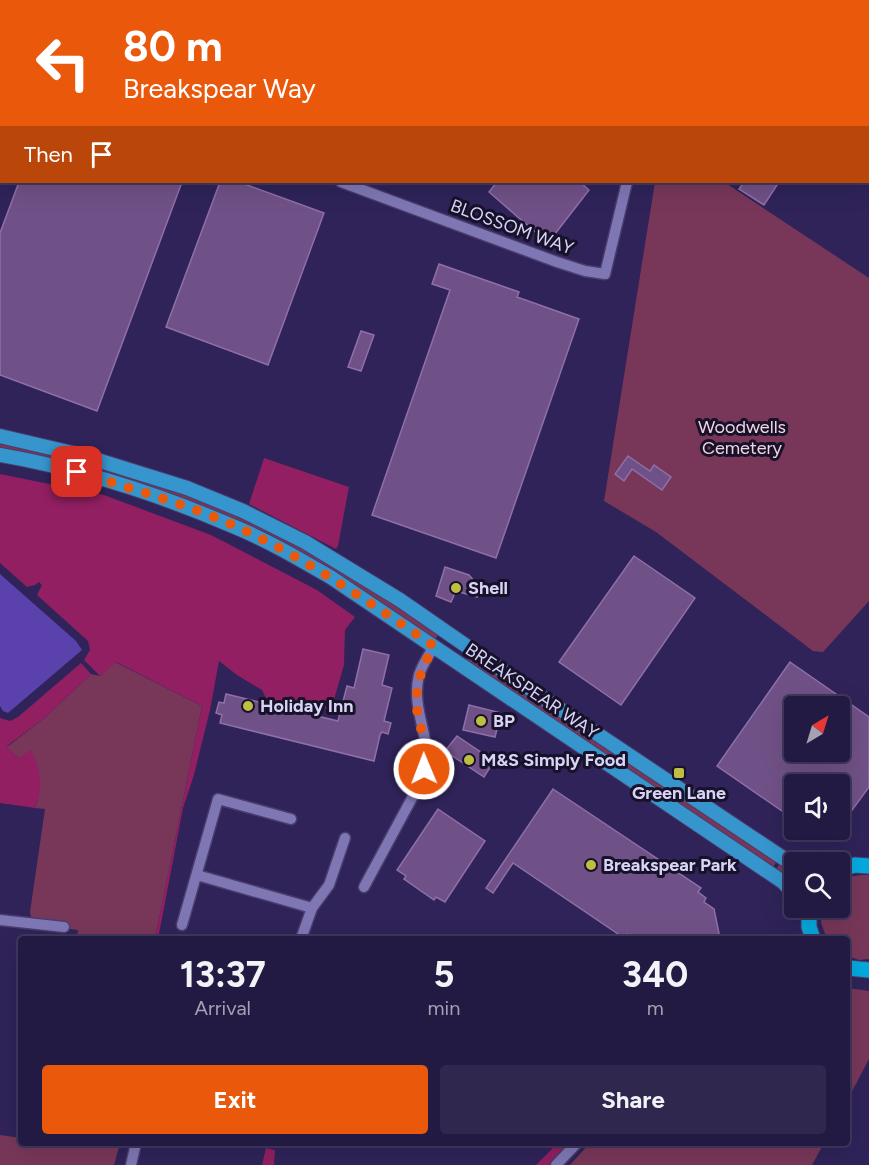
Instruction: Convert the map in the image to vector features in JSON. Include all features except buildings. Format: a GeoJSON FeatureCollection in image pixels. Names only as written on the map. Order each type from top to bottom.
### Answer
{"type":"FeatureCollection","features":[{"type":"Feature","properties":{"kind":"highway"},"geometry":{"type":"LineString","coordinates":[[850,866],[869,866]]}},
{"type":"Feature","properties":{"kind":"highway"},"geometry":{"type":"LineString","coordinates":[[810,918],[811,936]]}},
{"type":"Feature","properties":{"kind":"main road","name":"BREAKSPEAR WAY"},"geometry":{"type":"LineString","coordinates":[[0,436],[81,455],[187,489],[243,511],[305,542],[400,600],[500,670],[784,859]]}},
{"type":"Feature","properties":{"kind":"main road","name":"BREAKSPEAR WAY"},"geometry":{"type":"LineString","coordinates":[[0,455],[77,472],[184,507],[237,527],[332,578],[784,883]]}},
{"type":"Feature","properties":{"kind":"main road"},"geometry":{"type":"LineString","coordinates":[[805,918],[811,936]]}},
{"type":"Feature","properties":{"kind":"street","name":"BLOSSOM WAY"},"geometry":{"type":"LineString","coordinates":[[344,183],[585,272],[605,274],[627,183]]}},
{"type":"Feature","properties":{"kind":"street"},"geometry":{"type":"LineString","coordinates":[[364,887],[419,785],[424,769],[427,755],[417,710],[418,684],[420,672],[434,646]]}},
{"type":"Feature","properties":{"kind":"street"},"geometry":{"type":"LineString","coordinates":[[182,925],[218,798],[291,819]]}},
{"type":"Feature","properties":{"kind":"street"},"geometry":{"type":"LineString","coordinates":[[303,936],[312,908],[329,885],[345,838]]}},
{"type":"Feature","properties":{"kind":"street"},"geometry":{"type":"LineString","coordinates":[[197,875],[312,908]]}},
{"type":"Feature","properties":{"kind":"street"},"geometry":{"type":"LineString","coordinates":[[0,920],[64,927]]}},
{"type":"Feature","properties":{"kind":"street"},"geometry":{"type":"LineString","coordinates":[[130,1165],[135,1146]]}},
{"type":"Feature","properties":{"kind":"street"},"geometry":{"type":"LineString","coordinates":[[556,1165],[574,1146]]}},
{"type":"Feature","properties":{"kind":"green space","name":"Woodwells Cemetery"},"geometry":{"type":"Polygon","coordinates":[[[655,183],[726,183],[869,278],[869,601],[823,652],[813,651],[656,532],[604,501],[655,183]]]}},
{"type":"Feature","properties":{"kind":"green space"},"geometry":{"type":"Polygon","coordinates":[[[0,441],[112,470],[222,509],[334,566],[439,634],[434,640],[227,519],[0,450],[0,441]]]}},
{"type":"Feature","properties":{"kind":"green space"},"geometry":{"type":"Polygon","coordinates":[[[469,655],[777,861],[773,867],[466,660],[469,655]]]}},
{"type":"Feature","properties":{"kind":"green space"},"geometry":{"type":"Polygon","coordinates":[[[115,662],[202,706],[156,936],[77,936],[78,930],[33,924],[30,912],[45,809],[35,808],[38,800],[18,758],[7,747],[47,716],[91,674],[100,676],[115,662]]]}},
{"type":"Feature","properties":{"kind":"green space"},"geometry":{"type":"Polygon","coordinates":[[[780,863],[784,866],[784,876],[776,870],[780,863]]]}},
{"type":"Feature","properties":{"kind":"green space"},"geometry":{"type":"Polygon","coordinates":[[[869,875],[869,959],[859,960],[850,957],[850,936],[826,936],[821,918],[850,918],[850,877],[869,875]]]}},
{"type":"Feature","properties":{"kind":"green space"},"geometry":{"type":"Polygon","coordinates":[[[850,988],[869,991],[869,1059],[850,1095],[850,988]]]}},
{"type":"Feature","properties":{"kind":"green space"},"geometry":{"type":"Polygon","coordinates":[[[0,1135],[18,1138],[18,1146],[119,1146],[114,1165],[0,1165],[0,1135]]]}},
{"type":"Feature","properties":{"kind":"green space"},"geometry":{"type":"Polygon","coordinates":[[[587,1146],[822,1146],[812,1165],[570,1165],[587,1146]]]}},
{"type":"Feature","properties":{"kind":"shaded area"},"geometry":{"type":"Polygon","coordinates":[[[264,458],[349,487],[336,549],[249,504],[264,458]]]}},
{"type":"Feature","properties":{"kind":"shaded area"},"geometry":{"type":"Polygon","coordinates":[[[0,474],[104,495],[211,535],[317,590],[355,617],[345,630],[344,665],[331,710],[318,707],[294,710],[269,705],[262,690],[219,661],[210,710],[194,775],[183,808],[159,936],[156,936],[202,706],[116,662],[100,676],[84,660],[90,650],[88,641],[37,595],[42,585],[39,582],[27,587],[0,563],[0,474]]]}},
{"type":"Feature","properties":{"kind":"shaded area"},"geometry":{"type":"Polygon","coordinates":[[[0,574],[76,641],[82,650],[8,713],[0,706],[0,574]]]}},
{"type":"Feature","properties":{"kind":"shaded area"},"geometry":{"type":"Polygon","coordinates":[[[81,663],[91,674],[47,716],[7,746],[18,758],[31,750],[39,772],[40,786],[35,808],[0,803],[0,718],[10,721],[18,717],[81,663]]]}},
{"type":"Feature","properties":{"kind":"shaded area"},"geometry":{"type":"Polygon","coordinates":[[[555,1146],[569,1146],[553,1165],[536,1165],[555,1146]]]}},
{"type":"Feature","properties":{"kind":"shaded area"},"geometry":{"type":"Polygon","coordinates":[[[266,1148],[275,1150],[274,1165],[262,1165],[266,1148]]]}},
{"type":"Feature","properties":{"kind":"place","name":"Shell"},"geometry":{"type":"Point","coordinates":[456,588]}},
{"type":"Feature","properties":{"kind":"place","name":"Holiday Inn"},"geometry":{"type":"Point","coordinates":[248,706]}},
{"type":"Feature","properties":{"kind":"place","name":"BP"},"geometry":{"type":"Point","coordinates":[481,721]}},
{"type":"Feature","properties":{"kind":"place","name":"M&S Simply Food"},"geometry":{"type":"Point","coordinates":[469,760]}},
{"type":"Feature","properties":{"kind":"place","name":"Green Lane"},"geometry":{"type":"Point","coordinates":[679,773]}},
{"type":"Feature","properties":{"kind":"place","name":"Breakspear Park"},"geometry":{"type":"Point","coordinates":[591,865]}},
{"type":"Feature","properties":{"kind":"route"},"geometry":{"type":"LineString","coordinates":[[77,472],[130,488],[237,527],[332,578],[434,646],[420,672],[418,684],[417,710],[427,755],[424,769]]}}]}
